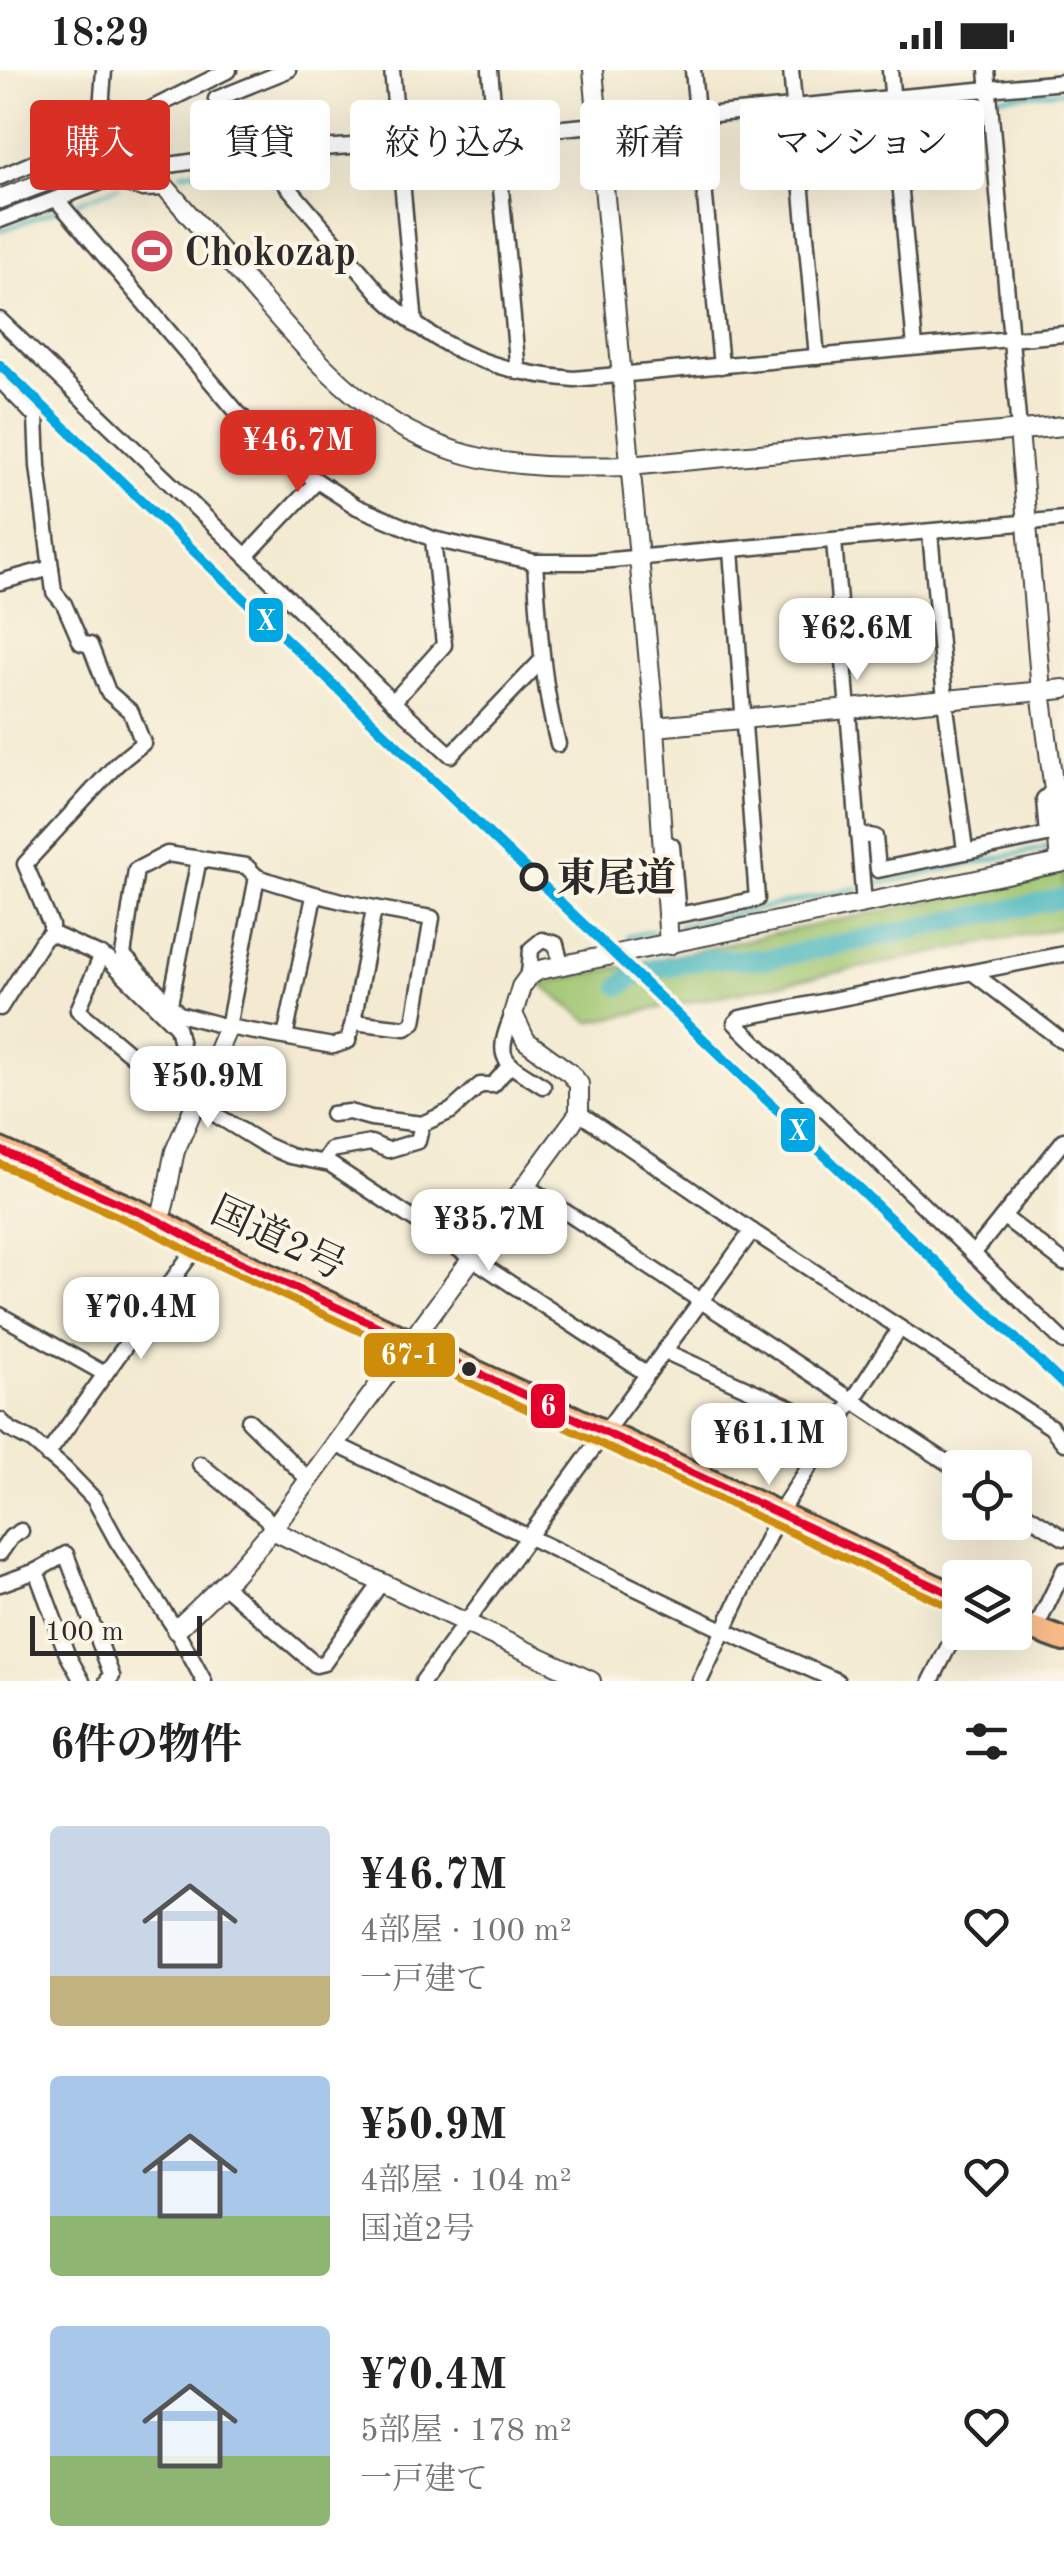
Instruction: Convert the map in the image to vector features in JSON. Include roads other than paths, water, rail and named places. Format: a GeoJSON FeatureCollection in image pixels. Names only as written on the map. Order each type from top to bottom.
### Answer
{"type":"FeatureCollection","features":[{"type":"Feature","properties":{"kind":"highway","name":"国道2号"},"geometry":{"type":"LineString","coordinates":[[0,1150],[942,1590]]}},
{"type":"Feature","properties":{"kind":"highway"},"geometry":{"type":"LineString","coordinates":[[1032,1629],[1064,1643]]}},
{"type":"Feature","properties":{"kind":"street"},"geometry":{"type":"LineString","coordinates":[[102,100],[104,70]]}},
{"type":"Feature","properties":{"kind":"street"},"geometry":{"type":"LineString","coordinates":[[170,100],[230,70]]}},
{"type":"Feature","properties":{"kind":"street"},"geometry":{"type":"LineString","coordinates":[[216,100],[288,70]]}},
{"type":"Feature","properties":{"kind":"street"},"geometry":{"type":"LineString","coordinates":[[392,70],[395,100]]}},
{"type":"Feature","properties":{"kind":"street"},"geometry":{"type":"LineString","coordinates":[[490,70],[493,100]]}},
{"type":"Feature","properties":{"kind":"street"},"geometry":{"type":"LineString","coordinates":[[593,70],[596,100]]}},
{"type":"Feature","properties":{"kind":"street"},"geometry":{"type":"LineString","coordinates":[[693,70],[696,100]]}},
{"type":"Feature","properties":{"kind":"street"},"geometry":{"type":"LineString","coordinates":[[791,70],[794,100]]}},
{"type":"Feature","properties":{"kind":"street"},"geometry":{"type":"LineString","coordinates":[[890,70],[893,100]]}},
{"type":"Feature","properties":{"kind":"street"},"geometry":{"type":"LineString","coordinates":[[544,1086],[504,1059],[502,1040],[521,986],[539,970],[1062,862],[1059,793],[1041,691],[987,70]]}},
{"type":"Feature","properties":{"kind":"street"},"geometry":{"type":"LineString","coordinates":[[929,100],[1064,82]]}},
{"type":"Feature","properties":{"kind":"street"},"geometry":{"type":"LineString","coordinates":[[0,177],[30,164]]}},
{"type":"Feature","properties":{"kind":"street"},"geometry":{"type":"LineString","coordinates":[[0,198],[30,187]]}},
{"type":"Feature","properties":{"kind":"street"},"geometry":{"type":"LineString","coordinates":[[0,220],[63,206],[89,190]]}},
{"type":"Feature","properties":{"kind":"street"},"geometry":{"type":"LineString","coordinates":[[169,190],[316,362],[355,397],[404,429],[465,454],[559,468],[629,466],[1064,426]]}},
{"type":"Feature","properties":{"kind":"street"},"geometry":{"type":"LineString","coordinates":[[291,190],[381,295],[415,325],[463,354],[518,372],[574,378],[1064,334]]}},
{"type":"Feature","properties":{"kind":"street"},"geometry":{"type":"LineString","coordinates":[[403,190],[415,325]]}},
{"type":"Feature","properties":{"kind":"street"},"geometry":{"type":"LineString","coordinates":[[502,190],[518,372]]}},
{"type":"Feature","properties":{"kind":"street"},"geometry":{"type":"LineString","coordinates":[[604,190],[655,727],[669,945]]}},
{"type":"Feature","properties":{"kind":"street"},"geometry":{"type":"LineString","coordinates":[[704,190],[721,366]]}},
{"type":"Feature","properties":{"kind":"street"},"geometry":{"type":"LineString","coordinates":[[802,190],[817,357]]}},
{"type":"Feature","properties":{"kind":"street"},"geometry":{"type":"LineString","coordinates":[[900,190],[914,348]]}},
{"type":"Feature","properties":{"kind":"street"},"geometry":{"type":"LineString","coordinates":[[63,206],[237,412],[292,464],[357,507],[432,539],[535,562],[589,562],[1064,519]]}},
{"type":"Feature","properties":{"kind":"street"},"geometry":{"type":"LineString","coordinates":[[0,320],[451,755],[542,660]]}},
{"type":"Feature","properties":{"kind":"street"},"geometry":{"type":"LineString","coordinates":[[0,380],[36,417],[38,466],[54,592],[64,604],[81,643],[90,645],[108,692],[131,712],[143,743],[117,764],[25,864],[51,932],[0,1008]]}},
{"type":"Feature","properties":{"kind":"street"},"geometry":{"type":"LineString","coordinates":[[246,556],[318,481]]}},
{"type":"Feature","properties":{"kind":"street"},"geometry":{"type":"LineString","coordinates":[[930,532],[964,850]]}},
{"type":"Feature","properties":{"kind":"street"},"geometry":{"type":"LineString","coordinates":[[393,702],[444,645],[432,539]]}},
{"type":"Feature","properties":{"kind":"street"},"geometry":{"type":"LineString","coordinates":[[834,540],[864,904]]}},
{"type":"Feature","properties":{"kind":"street"},"geometry":{"type":"LineString","coordinates":[[661,839],[672,846],[678,916],[757,899],[730,550]]}},
{"type":"Feature","properties":{"kind":"street"},"geometry":{"type":"LineString","coordinates":[[535,562],[542,660],[558,744]]}},
{"type":"Feature","properties":{"kind":"street"},"geometry":{"type":"LineString","coordinates":[[0,582],[51,568]]}},
{"type":"Feature","properties":{"kind":"street"},"geometry":{"type":"LineString","coordinates":[[655,727],[1064,689]]}},
{"type":"Feature","properties":{"kind":"street"},"geometry":{"type":"LineString","coordinates":[[858,834],[874,837],[878,870],[1046,836],[1044,799],[1059,793]]}},
{"type":"Feature","properties":{"kind":"street"},"geometry":{"type":"LineString","coordinates":[[354,1022],[406,1028],[414,1022],[432,918],[314,896],[257,877],[246,866],[167,854],[136,870],[123,954],[179,1014],[333,1046],[348,1042],[354,1022],[374,909]]}},
{"type":"Feature","properties":{"kind":"street"},"geometry":{"type":"LineString","coordinates":[[170,1004],[199,859]]}},
{"type":"Feature","properties":{"kind":"street"},"geometry":{"type":"LineString","coordinates":[[159,1221],[168,1198],[175,1151],[228,1027],[257,877]]}},
{"type":"Feature","properties":{"kind":"street"},"geometry":{"type":"LineString","coordinates":[[285,1037],[314,896]]}},
{"type":"Feature","properties":{"kind":"street"},"geometry":{"type":"LineString","coordinates":[[51,932],[102,955],[177,1027],[194,1102]]}},
{"type":"Feature","properties":{"kind":"street"},"geometry":{"type":"LineString","coordinates":[[529,976],[531,949],[542,940],[556,944],[561,964]]}},
{"type":"Feature","properties":{"kind":"street"},"geometry":{"type":"LineString","coordinates":[[1064,954],[734,1022],[1064,1342]]}},
{"type":"Feature","properties":{"kind":"street"},"geometry":{"type":"LineString","coordinates":[[102,955],[78,1010],[167,1085],[265,1144],[290,1156],[330,1164],[647,1374]]}},
{"type":"Feature","properties":{"kind":"street"},"geometry":{"type":"LineString","coordinates":[[974,973],[1064,1042]]}},
{"type":"Feature","properties":{"kind":"street"},"geometry":{"type":"LineString","coordinates":[[176,1630],[272,1530],[578,1112],[580,1084],[526,1041],[513,1014]]}},
{"type":"Feature","properties":{"kind":"street"},"geometry":{"type":"LineString","coordinates":[[332,1114],[349,1112],[422,1124],[450,1111],[480,1086],[492,1084],[510,1065]]}},
{"type":"Feature","properties":{"kind":"street"},"geometry":{"type":"LineString","coordinates":[[578,1112],[1052,1426],[1064,1443]]}},
{"type":"Feature","properties":{"kind":"street"},"geometry":{"type":"LineString","coordinates":[[371,1118],[371,1143]]}},
{"type":"Feature","properties":{"kind":"street"},"geometry":{"type":"LineString","coordinates":[[322,1162],[331,1150],[371,1143],[388,1150],[418,1141],[422,1124]]}},
{"type":"Feature","properties":{"kind":"street"},"geometry":{"type":"LineString","coordinates":[[973,1254],[1064,1140]]}},
{"type":"Feature","properties":{"kind":"street"},"geometry":{"type":"LineString","coordinates":[[526,1186],[942,1460]]}},
{"type":"Feature","properties":{"kind":"street"},"geometry":{"type":"LineString","coordinates":[[1004,1217],[1064,1263]]}},
{"type":"Feature","properties":{"kind":"street"},"geometry":{"type":"LineString","coordinates":[[423,1681],[752,1230]]}},
{"type":"Feature","properties":{"kind":"street"},"geometry":{"type":"LineString","coordinates":[[47,1455],[199,1243]]}},
{"type":"Feature","properties":{"kind":"street"},"geometry":{"type":"LineString","coordinates":[[0,1315],[105,1374]]}},
{"type":"Feature","properties":{"kind":"street"},"geometry":{"type":"LineString","coordinates":[[700,1681],[779,1513],[900,1328]]}},
{"type":"Feature","properties":{"kind":"street"},"geometry":{"type":"LineString","coordinates":[[664,1351],[834,1428]]}},
{"type":"Feature","properties":{"kind":"street"},"geometry":{"type":"LineString","coordinates":[[0,1420],[47,1455],[94,1500],[204,1681]]}},
{"type":"Feature","properties":{"kind":"street"},"geometry":{"type":"LineString","coordinates":[[249,1422],[308,1479]]}},
{"type":"Feature","properties":{"kind":"street"},"geometry":{"type":"LineString","coordinates":[[336,1444],[837,1681]]}},
{"type":"Feature","properties":{"kind":"street"},"geometry":{"type":"LineString","coordinates":[[200,1464],[267,1520],[272,1530],[591,1681]]}},
{"type":"Feature","properties":{"kind":"street"},"geometry":{"type":"LineString","coordinates":[[1032,1518],[1064,1538]]}},
{"type":"Feature","properties":{"kind":"street"},"geometry":{"type":"LineString","coordinates":[[0,1553],[11,1537],[22,1531]]}},
{"type":"Feature","properties":{"kind":"street"},"geometry":{"type":"LineString","coordinates":[[0,1584],[36,1571],[66,1554],[112,1676],[107,1681]]}},
{"type":"Feature","properties":{"kind":"street"},"geometry":{"type":"LineString","coordinates":[[1032,1616],[1064,1570]]}},
{"type":"Feature","properties":{"kind":"street"},"geometry":{"type":"LineString","coordinates":[[36,1571],[67,1654],[82,1681]]}},
{"type":"Feature","properties":{"kind":"street"},"geometry":{"type":"LineString","coordinates":[[223,1585],[316,1665],[324,1663],[382,1583]]}},
{"type":"Feature","properties":{"kind":"street"},"geometry":{"type":"LineString","coordinates":[[932,1681],[947,1650]]}},
{"type":"Feature","properties":{"kind":"waterway"},"geometry":{"type":"LineString","coordinates":[[964,100],[1064,91]]}},
{"type":"Feature","properties":{"kind":"waterway"},"geometry":{"type":"LineString","coordinates":[[720,122],[740,121]]}},
{"type":"Feature","properties":{"kind":"waterway"},"geometry":{"type":"LineString","coordinates":[[560,136],[580,134]]}},
{"type":"Feature","properties":{"kind":"waterway"},"geometry":{"type":"LineString","coordinates":[[330,157],[350,155]]}},
{"type":"Feature","properties":{"kind":"waterway"},"geometry":{"type":"LineString","coordinates":[[181,173],[190,172]]}},
{"type":"Feature","properties":{"kind":"waterway"},"geometry":{"type":"LineString","coordinates":[[0,231],[110,190]]}},
{"type":"Feature","properties":{"kind":"waterway"},"geometry":{"type":"LineString","coordinates":[[873,885],[1049,847]]}},
{"type":"Feature","properties":{"kind":"waterway"},"geometry":{"type":"LineString","coordinates":[[678,926],[858,888]]}},
{"type":"Feature","properties":{"kind":"waterway"},"geometry":{"type":"LineString","coordinates":[[621,986],[631,977],[650,970],[706,959],[768,959],[1064,898]]}},
{"type":"Feature","properties":{"kind":"waterway"},"geometry":{"type":"LineString","coordinates":[[628,936],[653,931]]}},
{"type":"Feature","properties":{"kind":"place","name":"Chokozap"},"geometry":{"type":"Point","coordinates":[152,251]}},
{"type":"Feature","properties":{"kind":"place","name":"東尾道"},"geometry":{"type":"Point","coordinates":[534,877]}}]}
